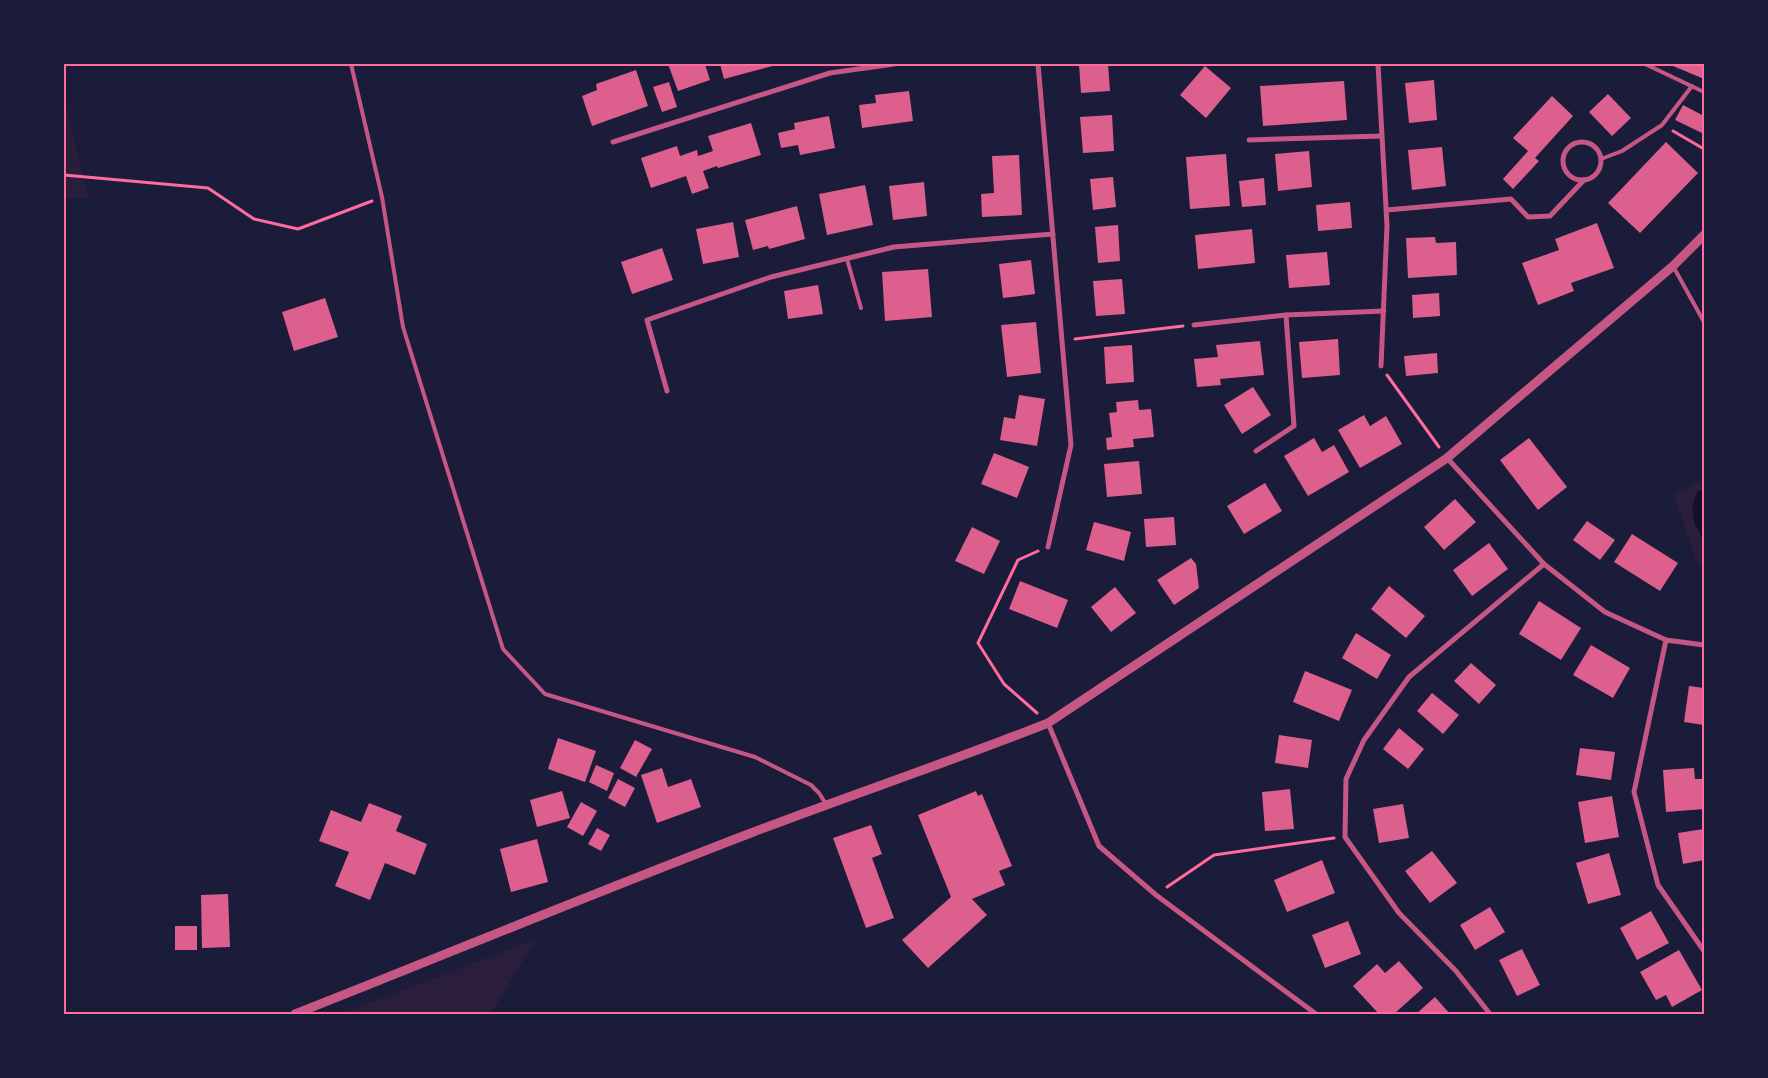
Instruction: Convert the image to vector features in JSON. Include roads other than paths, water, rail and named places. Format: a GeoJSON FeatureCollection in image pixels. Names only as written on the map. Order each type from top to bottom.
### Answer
{"type":"FeatureCollection","features":[{"type":"Feature","properties":{"kind":"street"},"geometry":{"type":"LineString","coordinates":[[613,142],[830,73],[894,64]]}},
{"type":"Feature","properties":{"kind":"street"},"geometry":{"type":"LineString","coordinates":[[1038,64],[1071,446],[1048,547]]}},
{"type":"Feature","properties":{"kind":"street"},"geometry":{"type":"LineString","coordinates":[[1378,64],[1388,226],[1381,366]]}},
{"type":"Feature","properties":{"kind":"street"},"geometry":{"type":"LineString","coordinates":[[1249,140],[1382,136]]}},
{"type":"Feature","properties":{"kind":"street"},"geometry":{"type":"LineString","coordinates":[[1386,210],[1511,199],[1528,217],[1550,216],[1584,180],[1595,175],[1601,165],[1601,159],[1596,148],[1585,142],[1572,144],[1567,149],[1563,160],[1566,172],[1571,177],[1584,180]]}},
{"type":"Feature","properties":{"kind":"street"},"geometry":{"type":"LineString","coordinates":[[667,391],[647,320],[770,277],[894,247],[1053,234]]}},
{"type":"Feature","properties":{"kind":"street"},"geometry":{"type":"LineString","coordinates":[[295,1014],[826,804],[986,748],[1048,723],[1447,458],[1673,266],[1704,234]]}},
{"type":"Feature","properties":{"kind":"street"},"geometry":{"type":"LineString","coordinates":[[1194,325],[1286,315],[1384,311]]}},
{"type":"Feature","properties":{"kind":"street"},"geometry":{"type":"LineString","coordinates":[[1256,451],[1294,426],[1286,315]]}},
{"type":"Feature","properties":{"kind":"street"},"geometry":{"type":"LineString","coordinates":[[1447,458],[1544,564],[1605,612],[1666,640],[1704,645]]}},
{"type":"Feature","properties":{"kind":"street"},"geometry":{"type":"LineString","coordinates":[[1490,1014],[1456,971],[1399,913],[1345,836],[1346,779],[1364,740],[1409,677],[1544,564]]}},
{"type":"Feature","properties":{"kind":"street"},"geometry":{"type":"LineString","coordinates":[[1666,640],[1634,792],[1658,885],[1704,951]]}},
{"type":"Feature","properties":{"kind":"street"},"geometry":{"type":"LineString","coordinates":[[1048,723],[1099,846],[1156,894],[1316,1014]]}},
{"type":"Feature","properties":{"kind":"lane"},"geometry":{"type":"LineString","coordinates":[[350,64],[382,197],[403,327],[503,649],[545,694],[755,757],[811,786],[819,793],[826,804]]}},
{"type":"Feature","properties":{"kind":"lane"},"geometry":{"type":"LineString","coordinates":[[1645,64],[1704,92]]}},
{"type":"Feature","properties":{"kind":"lane"},"geometry":{"type":"LineString","coordinates":[[1601,159],[1622,151],[1662,124],[1692,86]]}},
{"type":"Feature","properties":{"kind":"lane"},"geometry":{"type":"LineString","coordinates":[[847,259],[861,308]]}},
{"type":"Feature","properties":{"kind":"lane"},"geometry":{"type":"LineString","coordinates":[[1673,266],[1704,322]]}}]}
